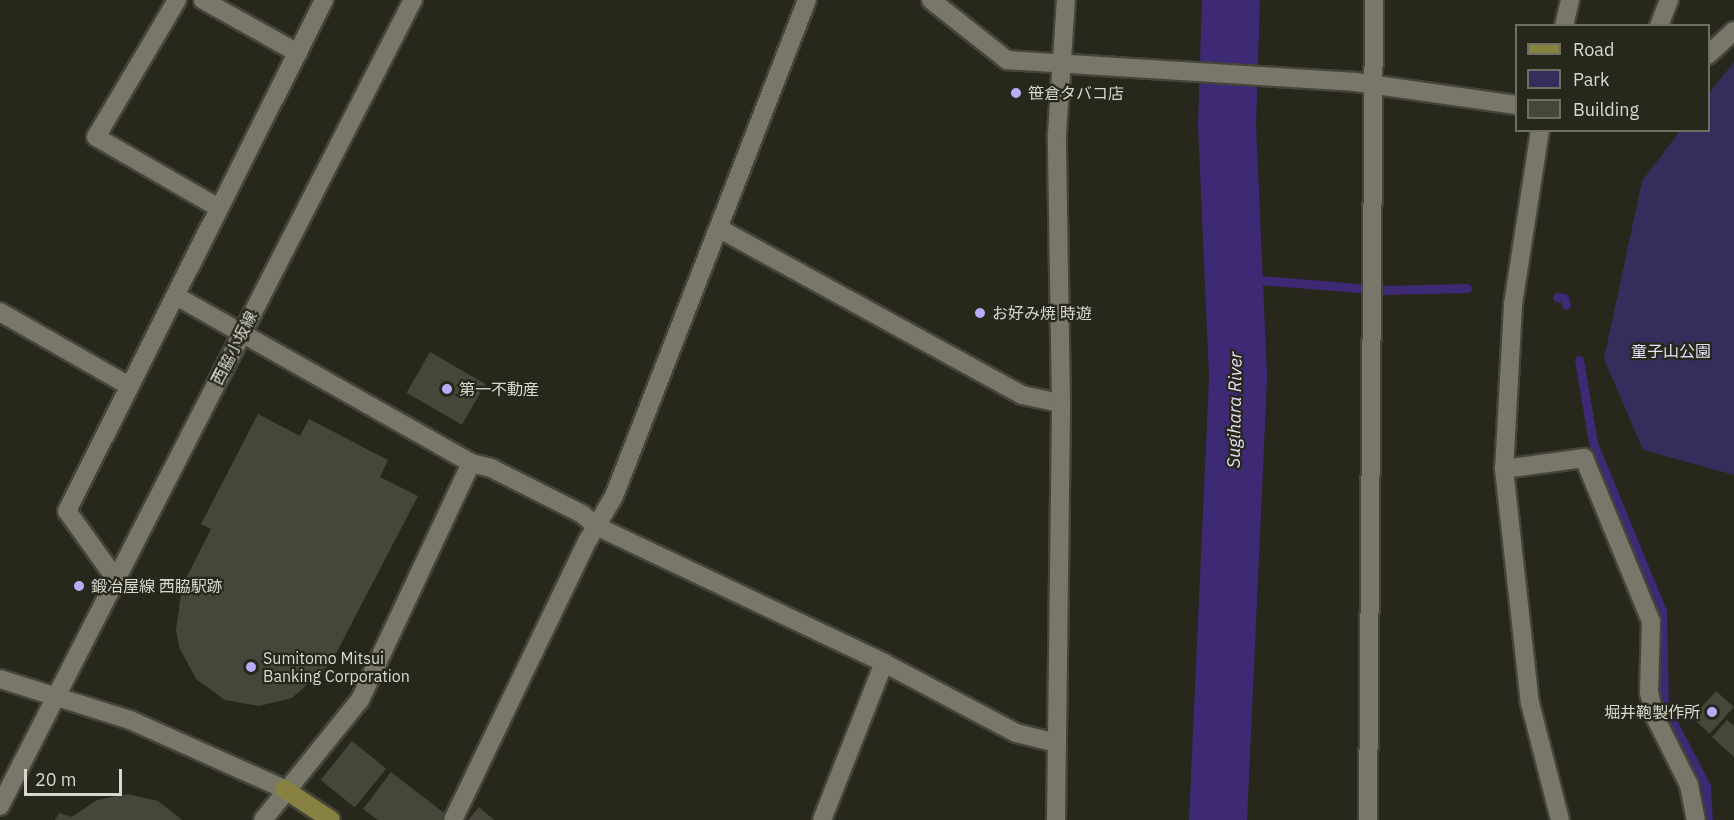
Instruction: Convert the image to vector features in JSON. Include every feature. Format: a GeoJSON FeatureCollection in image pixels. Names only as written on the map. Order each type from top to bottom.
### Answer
{"type":"FeatureCollection","features":[{"type":"Feature","properties":{"kind":"main road"},"geometry":{"type":"LineString","coordinates":[[284,789],[331,820]]}},
{"type":"Feature","properties":{"kind":"street"},"geometry":{"type":"LineString","coordinates":[[177,0],[96,137],[219,208]]}},
{"type":"Feature","properties":{"kind":"street"},"geometry":{"type":"LineString","coordinates":[[203,0],[298,53]]}},
{"type":"Feature","properties":{"kind":"street"},"geometry":{"type":"LineString","coordinates":[[115,578],[67,511],[324,0]]}},
{"type":"Feature","properties":{"kind":"street","name":"西脇小坂線"},"geometry":{"type":"LineString","coordinates":[[0,806],[413,0]]}},
{"type":"Feature","properties":{"kind":"street"},"geometry":{"type":"LineString","coordinates":[[453,820],[596,526],[614,496],[720,229],[807,0]]}},
{"type":"Feature","properties":{"kind":"street"},"geometry":{"type":"LineString","coordinates":[[931,0],[1006,60],[1071,62],[1355,82],[1515,105]]}},
{"type":"Feature","properties":{"kind":"street"},"geometry":{"type":"LineString","coordinates":[[1056,820],[1061,403],[1057,134],[1071,62],[1066,0]]}},
{"type":"Feature","properties":{"kind":"street"},"geometry":{"type":"LineString","coordinates":[[1368,820],[1376,84],[1374,0]]}},
{"type":"Feature","properties":{"kind":"street"},"geometry":{"type":"LineString","coordinates":[[1564,24],[1570,0]]}},
{"type":"Feature","properties":{"kind":"street"},"geometry":{"type":"LineString","coordinates":[[1660,24],[1669,0]]}},
{"type":"Feature","properties":{"kind":"street"},"geometry":{"type":"LineString","coordinates":[[1710,53],[1734,31]]}},
{"type":"Feature","properties":{"kind":"street"},"geometry":{"type":"LineString","coordinates":[[1540,132],[1513,305],[1504,469],[1530,703],[1560,820]]}},
{"type":"Feature","properties":{"kind":"street"},"geometry":{"type":"LineString","coordinates":[[720,229],[1022,395],[1061,403]]}},
{"type":"Feature","properties":{"kind":"street"},"geometry":{"type":"LineString","coordinates":[[176,296],[471,463],[491,468],[582,514],[596,526],[884,663],[1016,733],[1057,743]]}},
{"type":"Feature","properties":{"kind":"street"},"geometry":{"type":"LineString","coordinates":[[0,312],[129,386]]}},
{"type":"Feature","properties":{"kind":"street"},"geometry":{"type":"LineString","coordinates":[[1504,469],[1584,458],[1651,621],[1649,692],[1655,717],[1689,785],[1696,820]]}},
{"type":"Feature","properties":{"kind":"street"},"geometry":{"type":"LineString","coordinates":[[263,820],[284,789],[360,700],[471,463]]}},
{"type":"Feature","properties":{"kind":"street"},"geometry":{"type":"LineString","coordinates":[[822,820],[884,663]]}},
{"type":"Feature","properties":{"kind":"street"},"geometry":{"type":"LineString","coordinates":[[0,679],[179,740],[284,789]]}},
{"type":"Feature","properties":{"kind":"green space","name":"童子山公園"},"geometry":{"type":"Polygon","coordinates":[[[1734,62],[1734,475],[1643,450],[1604,359],[1642,181],[1679,132],[1710,132],[1710,92],[1734,62]]]}},
{"type":"Feature","properties":{"kind":"building","name":"第一不動産"},"geometry":{"type":"Polygon","coordinates":[[[430,352],[485,384],[462,425],[406,393],[430,352]]]}},
{"type":"Feature","properties":{"kind":"building"},"geometry":{"type":"Polygon","coordinates":[[[258,414],[300,436],[309,419],[388,460],[380,477],[418,496],[331,663],[292,698],[259,706],[225,700],[196,679],[179,647],[176,630],[182,586],[211,529],[201,524],[258,414]]]}},
{"type":"Feature","properties":{"kind":"building","name":"堀井鞄製作所"},"geometry":{"type":"Polygon","coordinates":[[[1716,691],[1734,707],[1710,734],[1692,718],[1716,691]]]}},
{"type":"Feature","properties":{"kind":"building"},"geometry":{"type":"Polygon","coordinates":[[[1727,720],[1734,726],[1734,757],[1712,737],[1727,720]]]}},
{"type":"Feature","properties":{"kind":"building"},"geometry":{"type":"Polygon","coordinates":[[[352,741],[386,769],[355,808],[321,780],[352,741]]]}},
{"type":"Feature","properties":{"kind":"building"},"geometry":{"type":"Polygon","coordinates":[[[391,772],[448,816],[445,820],[378,820],[363,809],[391,772]]]}},
{"type":"Feature","properties":{"kind":"building"},"geometry":{"type":"Polygon","coordinates":[[[128,794],[158,801],[182,820],[55,820],[59,813],[72,817],[97,800],[128,794]]]}},
{"type":"Feature","properties":{"kind":"building"},"geometry":{"type":"Polygon","coordinates":[[[479,807],[494,820],[468,820],[479,807]]]}},
{"type":"Feature","properties":{"kind":"waterway","name":"Sugihara River"},"geometry":{"type":"LineString","coordinates":[[1218,820],[1238,376],[1227,125],[1231,0]]}},
{"type":"Feature","properties":{"kind":"waterway"},"geometry":{"type":"LineString","coordinates":[[1234,278],[1384,290],[1467,288]]}},
{"type":"Feature","properties":{"kind":"waterway"},"geometry":{"type":"LineString","coordinates":[[1557,297],[1564,298],[1566,305]]}},
{"type":"Feature","properties":{"kind":"waterway"},"geometry":{"type":"LineString","coordinates":[[1579,360],[1593,443],[1662,611],[1664,705],[1706,786],[1708,820]]}},
{"type":"Feature","properties":{"kind":"place","name":"笹倉タバコ店"},"geometry":{"type":"Point","coordinates":[1016,93]}},
{"type":"Feature","properties":{"kind":"place","name":"お好み焼 時遊"},"geometry":{"type":"Point","coordinates":[980,313]}},
{"type":"Feature","properties":{"kind":"place","name":"第一不動産"},"geometry":{"type":"Point","coordinates":[447,389]}},
{"type":"Feature","properties":{"kind":"place","name":"鍛冶屋線 西脇駅跡"},"geometry":{"type":"Point","coordinates":[79,586]}},
{"type":"Feature","properties":{"kind":"place","name":"Sumitomo Mitsui Banking Corporation"},"geometry":{"type":"Point","coordinates":[251,667]}},
{"type":"Feature","properties":{"kind":"place","name":"堀井鞄製作所"},"geometry":{"type":"Point","coordinates":[1712,712]}}]}
